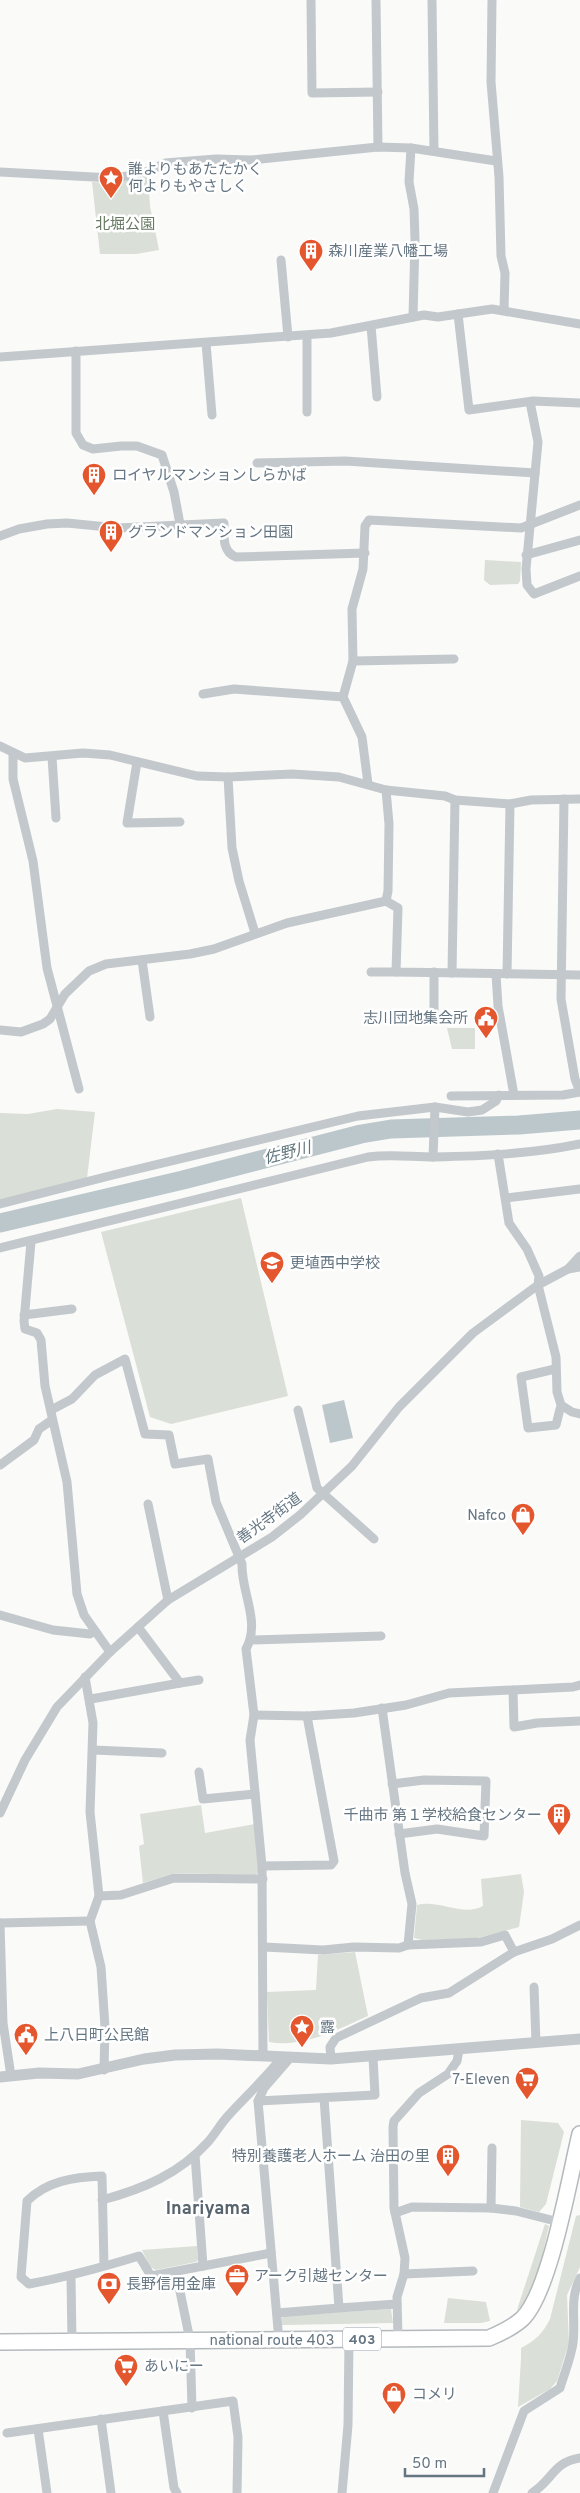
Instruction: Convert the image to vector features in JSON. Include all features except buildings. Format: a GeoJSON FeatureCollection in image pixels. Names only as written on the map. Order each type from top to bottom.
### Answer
{"type":"FeatureCollection","features":[{"type":"Feature","properties":{"kind":"highway","name":"national route 403"},"geometry":{"type":"LineString","coordinates":[[0,2342],[489,2338],[506,2330],[523,2318],[534,2303],[545,2278],[580,2134]]}},
{"type":"Feature","properties":{"kind":"street"},"geometry":{"type":"LineString","coordinates":[[310,0],[312,93],[378,92]]}},
{"type":"Feature","properties":{"kind":"street"},"geometry":{"type":"LineString","coordinates":[[376,0],[378,147]]}},
{"type":"Feature","properties":{"kind":"street"},"geometry":{"type":"LineString","coordinates":[[432,0],[434,151]]}},
{"type":"Feature","properties":{"kind":"street"},"geometry":{"type":"LineString","coordinates":[[492,0],[491,82],[496,161],[499,177],[501,256],[505,273],[504,310]]}},
{"type":"Feature","properties":{"kind":"street"},"geometry":{"type":"LineString","coordinates":[[0,172],[112,178],[135,175],[152,170],[165,163],[216,159],[250,160],[378,147],[411,148],[496,161]]}},
{"type":"Feature","properties":{"kind":"street"},"geometry":{"type":"LineString","coordinates":[[411,148],[409,182],[414,209],[415,240],[413,317]]}},
{"type":"Feature","properties":{"kind":"street"},"geometry":{"type":"LineString","coordinates":[[281,260],[288,337]]}},
{"type":"Feature","properties":{"kind":"street"},"geometry":{"type":"LineString","coordinates":[[0,357],[308,336],[413,317],[458,314],[492,309],[580,324]]}},
{"type":"Feature","properties":{"kind":"street"},"geometry":{"type":"LineString","coordinates":[[458,314],[469,410],[530,402],[580,404]]}},
{"type":"Feature","properties":{"kind":"street"},"geometry":{"type":"LineString","coordinates":[[371,326],[376,397]]}},
{"type":"Feature","properties":{"kind":"street"},"geometry":{"type":"LineString","coordinates":[[307,412],[308,336]]}},
{"type":"Feature","properties":{"kind":"street"},"geometry":{"type":"LineString","coordinates":[[206,343],[212,415]]}},
{"type":"Feature","properties":{"kind":"street"},"geometry":{"type":"LineString","coordinates":[[76,351],[76,433],[83,445],[93,449],[137,446],[162,455],[174,492],[180,524]]}},
{"type":"Feature","properties":{"kind":"street"},"geometry":{"type":"LineString","coordinates":[[530,402],[538,442],[526,555],[527,585],[534,594],[580,576]]}},
{"type":"Feature","properties":{"kind":"street"},"geometry":{"type":"LineString","coordinates":[[257,463],[345,462],[535,473]]}},
{"type":"Feature","properties":{"kind":"street"},"geometry":{"type":"LineString","coordinates":[[368,784],[368,768],[362,737],[343,697],[353,661],[352,609],[365,553],[365,526],[369,520],[521,528],[580,505]]}},
{"type":"Feature","properties":{"kind":"street"},"geometry":{"type":"LineString","coordinates":[[0,536],[19,529],[47,524],[67,523],[118,528],[180,524],[224,524],[225,546],[231,556],[365,553]]}},
{"type":"Feature","properties":{"kind":"street"},"geometry":{"type":"LineString","coordinates":[[526,555],[580,540]]}},
{"type":"Feature","properties":{"kind":"street"},"geometry":{"type":"LineString","coordinates":[[353,661],[454,659]]}},
{"type":"Feature","properties":{"kind":"street"},"geometry":{"type":"LineString","coordinates":[[203,694],[234,689],[343,697]]}},
{"type":"Feature","properties":{"kind":"street"},"geometry":{"type":"LineString","coordinates":[[0,746],[25,758],[92,754],[110,755],[197,776],[228,778],[292,774],[339,777],[386,790],[445,796],[455,800],[510,804],[531,800],[580,799]]}},
{"type":"Feature","properties":{"kind":"street"},"geometry":{"type":"LineString","coordinates":[[13,753],[12,779],[33,862],[47,968],[79,1089]]}},
{"type":"Feature","properties":{"kind":"street"},"geometry":{"type":"LineString","coordinates":[[52,757],[56,818]]}},
{"type":"Feature","properties":{"kind":"street"},"geometry":{"type":"LineString","coordinates":[[137,762],[127,824],[180,822]]}},
{"type":"Feature","properties":{"kind":"street"},"geometry":{"type":"LineString","coordinates":[[228,778],[232,848],[239,881],[255,932]]}},
{"type":"Feature","properties":{"kind":"street"},"geometry":{"type":"LineString","coordinates":[[386,790],[388,881],[386,901]]}},
{"type":"Feature","properties":{"kind":"street"},"geometry":{"type":"LineString","coordinates":[[451,1096],[563,1095],[580,1092],[574,1078],[561,999],[564,799]]}},
{"type":"Feature","properties":{"kind":"street"},"geometry":{"type":"LineString","coordinates":[[452,973],[455,800]]}},
{"type":"Feature","properties":{"kind":"street"},"geometry":{"type":"LineString","coordinates":[[507,974],[510,804]]}},
{"type":"Feature","properties":{"kind":"street"},"geometry":{"type":"LineString","coordinates":[[0,1030],[21,1032],[32,1030],[50,1019],[65,994],[89,971],[106,964],[198,952],[287,923],[386,901],[398,908],[396,972]]}},
{"type":"Feature","properties":{"kind":"street"},"geometry":{"type":"LineString","coordinates":[[142,960],[150,1016]]}},
{"type":"Feature","properties":{"kind":"street"},"geometry":{"type":"LineString","coordinates":[[371,972],[580,975]]}},
{"type":"Feature","properties":{"kind":"street"},"geometry":{"type":"LineString","coordinates":[[370,1017],[434,1019],[434,972]]}},
{"type":"Feature","properties":{"kind":"street"},"geometry":{"type":"LineString","coordinates":[[496,974],[498,1006],[514,1095]]}},
{"type":"Feature","properties":{"kind":"street"},"geometry":{"type":"LineString","coordinates":[[0,1204],[358,1116],[435,1107],[468,1112],[482,1110],[496,1101],[499,1096]]}},
{"type":"Feature","properties":{"kind":"street"},"geometry":{"type":"LineString","coordinates":[[433,1157],[435,1107]]}},
{"type":"Feature","properties":{"kind":"street"},"geometry":{"type":"LineString","coordinates":[[0,1248],[31,1242],[91,1225],[368,1156],[393,1154],[433,1157],[498,1154],[580,1144]]}},
{"type":"Feature","properties":{"kind":"street"},"geometry":{"type":"LineString","coordinates":[[498,1154],[510,1224],[527,1249],[539,1276],[538,1285],[556,1357],[558,1392],[562,1407],[556,1425],[528,1428],[522,1376],[556,1369]]}},
{"type":"Feature","properties":{"kind":"street"},"geometry":{"type":"LineString","coordinates":[[506,1198],[580,1190]]}},
{"type":"Feature","properties":{"kind":"street"},"geometry":{"type":"LineString","coordinates":[[31,1242],[24,1315],[25,1329],[37,1333],[41,1340],[45,1386],[67,1482],[77,1594],[84,1615],[110,1652]]}},
{"type":"Feature","properties":{"kind":"street"},"geometry":{"type":"LineString","coordinates":[[568,1269],[580,1256]]}},
{"type":"Feature","properties":{"kind":"street","name":"善光寺街道"},"geometry":{"type":"LineString","coordinates":[[0,1813],[40,1733],[57,1707],[110,1652],[168,1600],[272,1537],[324,1494],[352,1466],[399,1407],[473,1333],[538,1285],[568,1269],[580,1267]]}},
{"type":"Feature","properties":{"kind":"street"},"geometry":{"type":"LineString","coordinates":[[24,1315],[72,1308]]}},
{"type":"Feature","properties":{"kind":"street"},"geometry":{"type":"LineString","coordinates":[[0,1465],[34,1440],[39,1429],[52,1415],[72,1399],[95,1375],[125,1359],[145,1434],[169,1435],[174,1464],[208,1459],[216,1502],[242,1564],[252,1614],[251,1640],[246,1649],[254,1715],[250,1740],[263,1879],[262,2056]]}},
{"type":"Feature","properties":{"kind":"street"},"geometry":{"type":"LineString","coordinates":[[562,1407],[580,1414]]}},
{"type":"Feature","properties":{"kind":"street"},"geometry":{"type":"LineString","coordinates":[[298,1410],[317,1488],[374,1539]]}},
{"type":"Feature","properties":{"kind":"street"},"geometry":{"type":"LineString","coordinates":[[148,1504],[168,1600]]}},
{"type":"Feature","properties":{"kind":"street"},"geometry":{"type":"LineString","coordinates":[[0,1615],[53,1630],[90,1634],[95,1631]]}},
{"type":"Feature","properties":{"kind":"street"},"geometry":{"type":"LineString","coordinates":[[138,1627],[180,1683]]}},
{"type":"Feature","properties":{"kind":"street"},"geometry":{"type":"LineString","coordinates":[[251,1640],[381,1636]]}},
{"type":"Feature","properties":{"kind":"street"},"geometry":{"type":"LineString","coordinates":[[85,1677],[91,1698],[93,1750],[90,1812],[99,1896],[90,1921],[101,1967],[105,2027],[104,2070]]}},
{"type":"Feature","properties":{"kind":"street"},"geometry":{"type":"LineString","coordinates":[[91,1698],[199,1680]]}},
{"type":"Feature","properties":{"kind":"street"},"geometry":{"type":"LineString","coordinates":[[254,1715],[308,1716],[406,1705],[449,1693],[573,1688],[580,1685]]}},
{"type":"Feature","properties":{"kind":"street"},"geometry":{"type":"LineString","coordinates":[[513,1690],[514,1727],[537,1723],[580,1721]]}},
{"type":"Feature","properties":{"kind":"street"},"geometry":{"type":"LineString","coordinates":[[382,1708],[399,1834],[412,1904],[408,1945]]}},
{"type":"Feature","properties":{"kind":"street"},"geometry":{"type":"LineString","coordinates":[[262,1866],[331,1865],[334,1861],[308,1716]]}},
{"type":"Feature","properties":{"kind":"street"},"geometry":{"type":"LineString","coordinates":[[93,1750],[162,1753]]}},
{"type":"Feature","properties":{"kind":"street"},"geometry":{"type":"LineString","coordinates":[[199,1772],[203,1799],[255,1794]]}},
{"type":"Feature","properties":{"kind":"street"},"geometry":{"type":"LineString","coordinates":[[392,1784],[424,1780],[486,1781],[484,1836],[437,1829],[399,1834]]}},
{"type":"Feature","properties":{"kind":"street"},"geometry":{"type":"LineString","coordinates":[[99,1896],[121,1895],[174,1878],[263,1879]]}},
{"type":"Feature","properties":{"kind":"street"},"geometry":{"type":"LineString","coordinates":[[90,1921],[0,1923],[6,2077],[39,2073],[78,2074],[104,2070],[144,2059],[175,2055],[218,2054],[331,2059],[459,2050],[580,2038]]}},
{"type":"Feature","properties":{"kind":"street"},"geometry":{"type":"LineString","coordinates":[[331,2059],[330,2047],[336,2038],[421,1998],[449,1993],[514,1952],[552,1939],[580,1925]]}},
{"type":"Feature","properties":{"kind":"street"},"geometry":{"type":"LineString","coordinates":[[264,1947],[323,1950],[399,1948],[408,1945],[482,1942],[505,1935],[514,1952]]}},
{"type":"Feature","properties":{"kind":"street"},"geometry":{"type":"LineString","coordinates":[[534,1987],[536,2043]]}},
{"type":"Feature","properties":{"kind":"street"},"geometry":{"type":"LineString","coordinates":[[398,2339],[397,2297],[404,2274],[405,2258],[395,2213],[394,2121],[419,2093],[448,2074],[457,2061],[459,2050]]}},
{"type":"Feature","properties":{"kind":"street"},"geometry":{"type":"LineString","coordinates":[[258,2101],[375,2095],[374,2057]]}},
{"type":"Feature","properties":{"kind":"street"},"geometry":{"type":"LineString","coordinates":[[279,2341],[258,2101],[264,2088],[286,2058]]}},
{"type":"Feature","properties":{"kind":"street"},"geometry":{"type":"LineString","coordinates":[[102,2200],[134,2192],[176,2172],[195,2155],[286,2058]]}},
{"type":"Feature","properties":{"kind":"street"},"geometry":{"type":"LineString","coordinates":[[324,2098],[339,2308]]}},
{"type":"Feature","properties":{"kind":"street"},"geometry":{"type":"LineString","coordinates":[[491,2208],[492,2148]]}},
{"type":"Feature","properties":{"kind":"street"},"geometry":{"type":"LineString","coordinates":[[195,2155],[203,2266]]}},
{"type":"Feature","properties":{"kind":"street"},"geometry":{"type":"LineString","coordinates":[[104,2266],[102,2176],[70,2177],[35,2192],[26,2201],[21,2277],[29,2284],[71,2276],[139,2256],[151,2276],[272,2253]]}},
{"type":"Feature","properties":{"kind":"street"},"geometry":{"type":"LineString","coordinates":[[395,2213],[412,2207],[491,2208],[516,2211],[559,2222]]}},
{"type":"Feature","properties":{"kind":"street"},"geometry":{"type":"LineString","coordinates":[[404,2274],[473,2271]]}},
{"type":"Feature","properties":{"kind":"street"},"geometry":{"type":"LineString","coordinates":[[176,2272],[190,2340],[192,2408]]}},
{"type":"Feature","properties":{"kind":"street"},"geometry":{"type":"LineString","coordinates":[[71,2276],[72,2342]]}},
{"type":"Feature","properties":{"kind":"street"},"geometry":{"type":"LineString","coordinates":[[493,2493],[524,2411],[560,2388],[573,2344],[572,2310],[575,2288],[580,2278]]}},
{"type":"Feature","properties":{"kind":"street"},"geometry":{"type":"LineString","coordinates":[[277,2313],[397,2304]]}},
{"type":"Feature","properties":{"kind":"street"},"geometry":{"type":"LineString","coordinates":[[342,2493],[348,2425],[349,2340]]}},
{"type":"Feature","properties":{"kind":"street"},"geometry":{"type":"LineString","coordinates":[[6,2432],[233,2401],[238,2438],[237,2493]]}},
{"type":"Feature","properties":{"kind":"street"},"geometry":{"type":"LineString","coordinates":[[164,2411],[174,2488],[177,2493]]}},
{"type":"Feature","properties":{"kind":"street"},"geometry":{"type":"LineString","coordinates":[[101,2420],[112,2493]]}},
{"type":"Feature","properties":{"kind":"street"},"geometry":{"type":"LineString","coordinates":[[38,2429],[47,2493]]}},
{"type":"Feature","properties":{"kind":"street"},"geometry":{"type":"LineString","coordinates":[[532,2493],[558,2466],[568,2460],[580,2458]]}},
{"type":"Feature","properties":{"kind":"green space","name":"北堀公園"},"geometry":{"type":"Polygon","coordinates":[[[148,176],[150,206],[159,250],[136,254],[100,254],[92,182],[111,183],[148,176]]]}},
{"type":"Feature","properties":{"kind":"green space"},"geometry":{"type":"Polygon","coordinates":[[[485,560],[521,562],[520,581],[518,584],[490,585],[484,580],[485,560]]]}},
{"type":"Feature","properties":{"kind":"green space"},"geometry":{"type":"Polygon","coordinates":[[[447,1028],[475,1028],[475,1049],[452,1049],[447,1028]]]}},
{"type":"Feature","properties":{"kind":"green space"},"geometry":{"type":"Polygon","coordinates":[[[57,1109],[95,1112],[87,1178],[0,1200],[0,1113],[28,1114],[57,1109]]]}},
{"type":"Feature","properties":{"kind":"green space"},"geometry":{"type":"Polygon","coordinates":[[[241,1198],[288,1396],[171,1424],[150,1417],[101,1232],[241,1198]]]}},
{"type":"Feature","properties":{"kind":"green space"},"geometry":{"type":"Polygon","coordinates":[[[201,1805],[205,1833],[255,1824],[258,1872],[256,1875],[175,1873],[143,1883],[139,1846],[144,1844],[140,1814],[201,1805]]]}},
{"type":"Feature","properties":{"kind":"green space"},"geometry":{"type":"Polygon","coordinates":[[[521,1874],[524,1892],[519,1927],[474,1939],[422,1940],[414,1938],[417,1905],[433,1904],[467,1910],[475,1909],[483,1906],[481,1879],[521,1874]]]}},
{"type":"Feature","properties":{"kind":"green space"},"geometry":{"type":"Polygon","coordinates":[[[355,1952],[368,2016],[332,2032],[307,2040],[282,2043],[269,2042],[267,1992],[316,1990],[318,1955],[355,1952]]]}},
{"type":"Feature","properties":{"kind":"green space"},"geometry":{"type":"Polygon","coordinates":[[[521,2120],[558,2123],[564,2132],[546,2204],[539,2212],[520,2207],[521,2120]]]}},
{"type":"Feature","properties":{"kind":"green space"},"geometry":{"type":"Polygon","coordinates":[[[580,2215],[580,2267],[567,2295],[569,2343],[557,2381],[550,2389],[518,2407],[521,2348],[538,2336],[550,2319],[576,2216],[580,2215]]]}},
{"type":"Feature","properties":{"kind":"green space"},"geometry":{"type":"Polygon","coordinates":[[[545,2224],[549,2226],[538,2271],[530,2294],[517,2310],[545,2224]]]}},
{"type":"Feature","properties":{"kind":"green space"},"geometry":{"type":"Polygon","coordinates":[[[197,2246],[198,2260],[196,2262],[156,2270],[150,2267],[142,2250],[197,2246]]]}},
{"type":"Feature","properties":{"kind":"green space"},"geometry":{"type":"Polygon","coordinates":[[[448,2298],[486,2302],[490,2321],[481,2323],[444,2323],[448,2298]]]}},
{"type":"Feature","properties":{"kind":"green space"},"geometry":{"type":"Polygon","coordinates":[[[391,2309],[393,2323],[282,2325],[282,2318],[284,2316],[391,2309]]]}},
{"type":"Feature","properties":{"kind":"shaded area"},"geometry":{"type":"Polygon","coordinates":[[[344,1400],[353,1438],[330,1443],[322,1405],[344,1400]]]}},
{"type":"Feature","properties":{"kind":"waterway","name":"佐野川"},"geometry":{"type":"LineString","coordinates":[[0,1223],[183,1180],[361,1134],[391,1129],[519,1125],[580,1120]]}},
{"type":"Feature","properties":{"kind":"place","name":"誰よりもあたたかく 何よりもやさしく"},"geometry":{"type":"Point","coordinates":[111,199]}},
{"type":"Feature","properties":{"kind":"place","name":"森川産業八幡工場"},"geometry":{"type":"Point","coordinates":[311,272]}},
{"type":"Feature","properties":{"kind":"place","name":"ロイヤルマンションしらかば"},"geometry":{"type":"Point","coordinates":[94,496]}},
{"type":"Feature","properties":{"kind":"place","name":"グランドマンション田園"},"geometry":{"type":"Point","coordinates":[111,553]}},
{"type":"Feature","properties":{"kind":"place","name":"志川団地集会所"},"geometry":{"type":"Point","coordinates":[486,1039]}},
{"type":"Feature","properties":{"kind":"place","name":"更埴西中学校"},"geometry":{"type":"Point","coordinates":[272,1284]}},
{"type":"Feature","properties":{"kind":"place","name":"Nafco"},"geometry":{"type":"Point","coordinates":[523,1536]}},
{"type":"Feature","properties":{"kind":"place","name":"千曲市 第１学校給食センター"},"geometry":{"type":"Point","coordinates":[559,1836]}},
{"type":"Feature","properties":{"kind":"place","name":"露"},"geometry":{"type":"Point","coordinates":[302,2048]}},
{"type":"Feature","properties":{"kind":"place","name":"上八日町公民館"},"geometry":{"type":"Point","coordinates":[26,2056]}},
{"type":"Feature","properties":{"kind":"place","name":"7-Eleven"},"geometry":{"type":"Point","coordinates":[527,2100]}},
{"type":"Feature","properties":{"kind":"place","name":"特別養護老人ホーム 治田の里"},"geometry":{"type":"Point","coordinates":[448,2177]}},
{"type":"Feature","properties":{"kind":"place","name":"アーク引越センター"},"geometry":{"type":"Point","coordinates":[237,2297]}},
{"type":"Feature","properties":{"kind":"place","name":"長野信用金庫"},"geometry":{"type":"Point","coordinates":[109,2305]}},
{"type":"Feature","properties":{"kind":"place","name":"あいにー"},"geometry":{"type":"Point","coordinates":[126,2387]}},
{"type":"Feature","properties":{"kind":"place","name":"コメリ"},"geometry":{"type":"Point","coordinates":[394,2415]}},
{"type":"Feature","properties":{"kind":"district","name":"Inariyama"},"geometry":{"type":"Point","coordinates":[208,2208]}}]}
